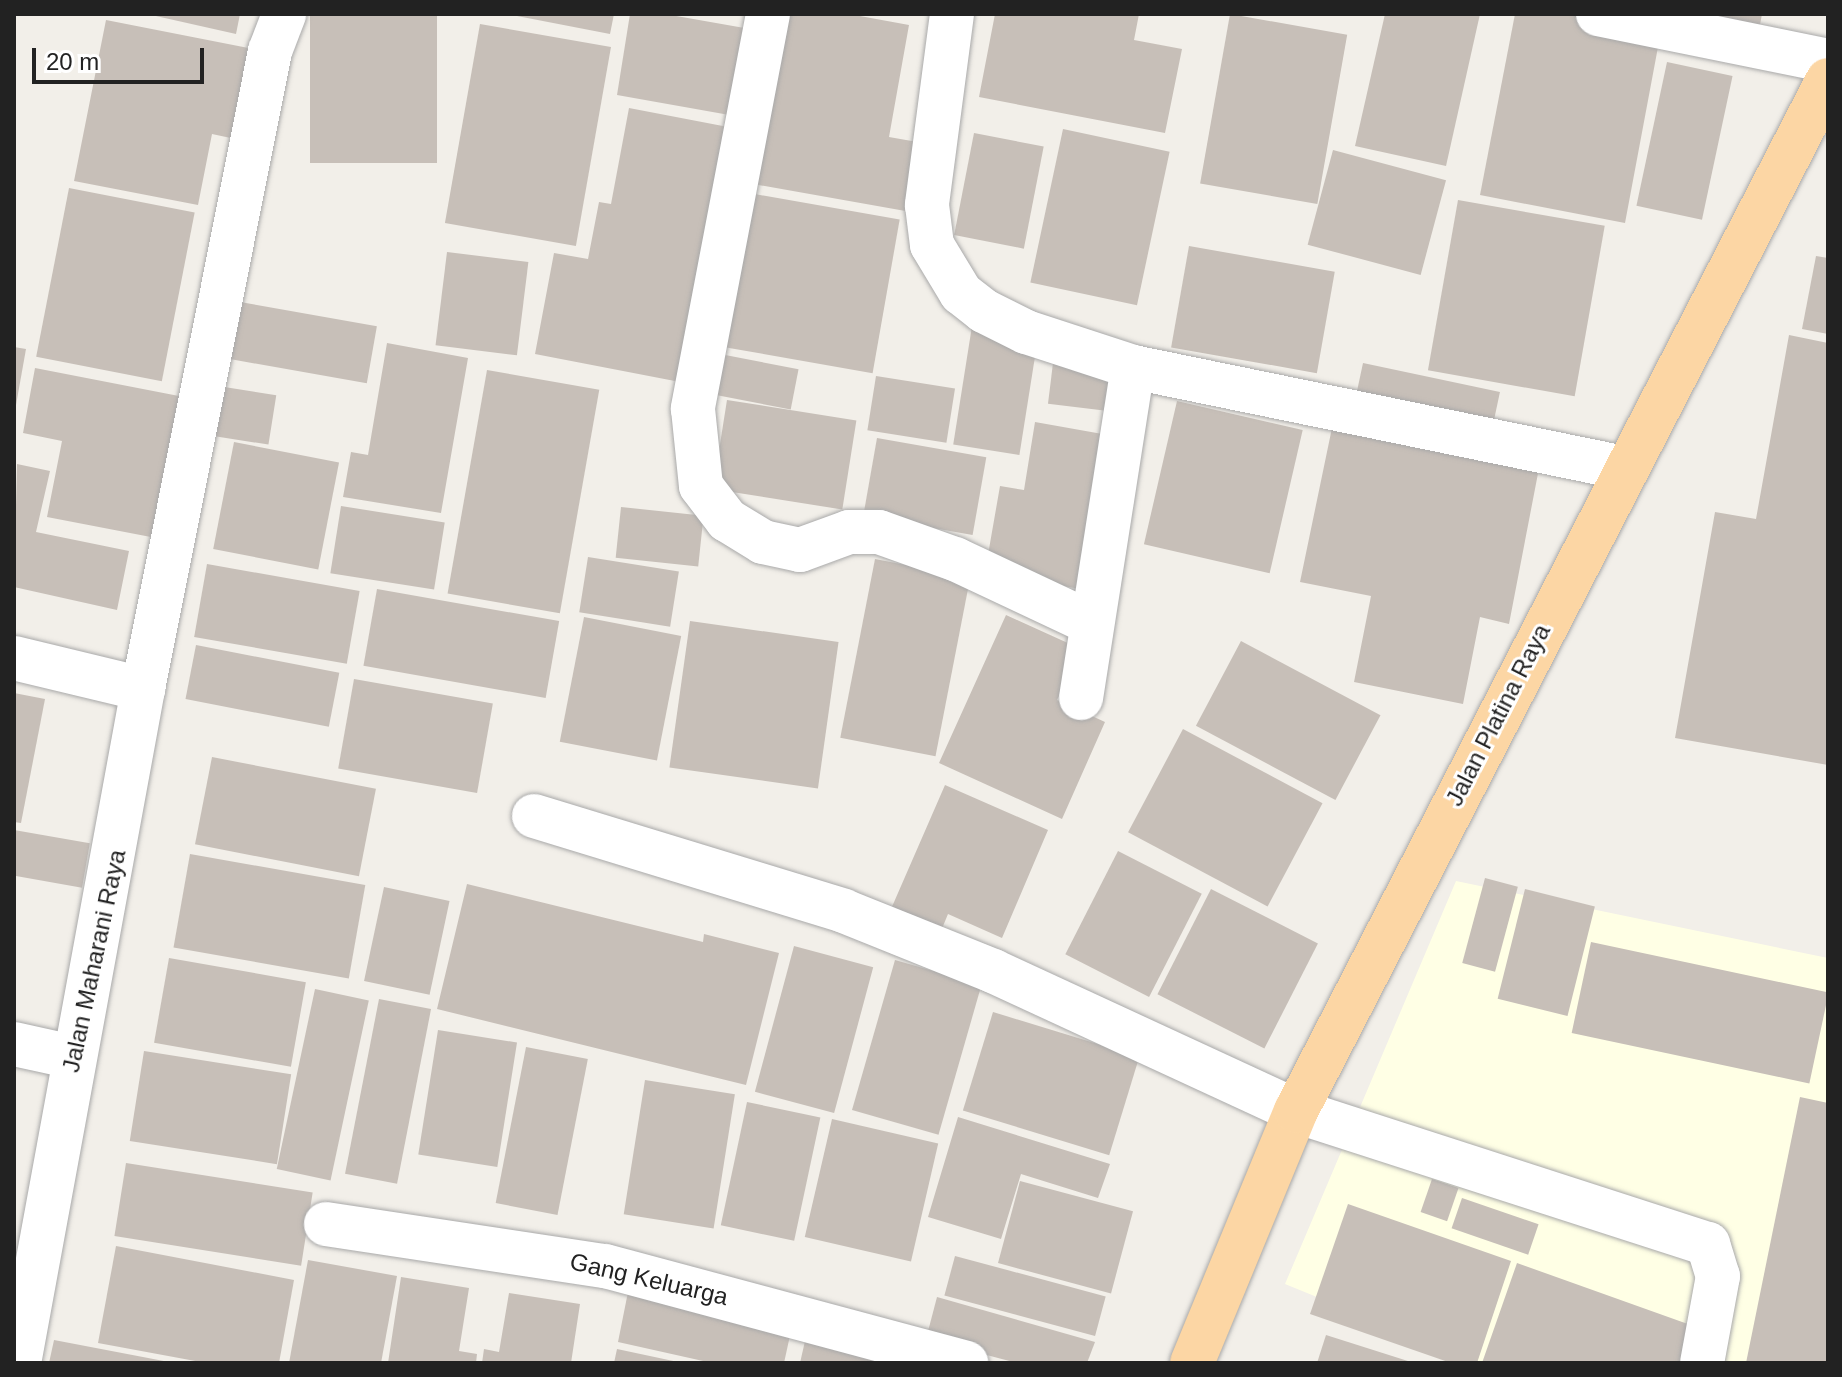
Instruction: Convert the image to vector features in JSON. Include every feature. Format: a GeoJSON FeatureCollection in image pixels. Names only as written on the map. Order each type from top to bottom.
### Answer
{"type":"FeatureCollection","features":[{"type":"Feature","properties":{"kind":"main road","name":"Jalan Platina Raya"},"geometry":{"type":"LineString","coordinates":[[1192,1363],[1296,1111],[1624,468],[1828,80]]}},
{"type":"Feature","properties":{"kind":"street","name":"Jalan Maharani Raya"},"geometry":{"type":"LineString","coordinates":[[19,1363],[73,1057],[119,842],[143,689],[270,51],[284,14]]}},
{"type":"Feature","properties":{"kind":"street"},"geometry":{"type":"LineString","coordinates":[[768,14],[693,409],[701,486],[727,520],[763,542],[800,550],[849,532],[879,532],[955,559],[1089,622]]}},
{"type":"Feature","properties":{"kind":"street"},"geometry":{"type":"LineString","coordinates":[[952,14],[927,205],[932,245],[942,270],[984,311],[1026,332],[1133,367],[1624,468]]}},
{"type":"Feature","properties":{"kind":"street"},"geometry":{"type":"LineString","coordinates":[[1598,14],[1828,61]]}},
{"type":"Feature","properties":{"kind":"street"},"geometry":{"type":"LineString","coordinates":[[1081,698],[1089,622],[1133,367]]}},
{"type":"Feature","properties":{"kind":"street"},"geometry":{"type":"LineString","coordinates":[[14,658],[143,689]]}},
{"type":"Feature","properties":{"kind":"street"},"geometry":{"type":"LineString","coordinates":[[534,816],[844,911],[993,971],[1296,1111],[1708,1244],[1718,1276],[1702,1363]]}},
{"type":"Feature","properties":{"kind":"street"},"geometry":{"type":"LineString","coordinates":[[14,1044],[73,1057]]}},
{"type":"Feature","properties":{"kind":"street","name":"Gang Keluarga"},"geometry":{"type":"LineString","coordinates":[[326,1224],[605,1266],[966,1363]]}},
{"type":"Feature","properties":{"kind":"shaded area"},"geometry":{"type":"Polygon","coordinates":[[[1456,881],[1828,958],[1828,1363],[1451,1363],[1378,1322],[1285,1284],[1456,881]]]}},
{"type":"Feature","properties":{"kind":"building"},"geometry":{"type":"Polygon","coordinates":[[[147,14],[240,14],[236,34],[147,14]]]}},
{"type":"Feature","properties":{"kind":"building"},"geometry":{"type":"Polygon","coordinates":[[[310,14],[437,14],[437,163],[310,163],[310,14]]]}},
{"type":"Feature","properties":{"kind":"building"},"geometry":{"type":"Polygon","coordinates":[[[507,14],[614,14],[610,34],[507,14]]]}},
{"type":"Feature","properties":{"kind":"building"},"geometry":{"type":"Polygon","coordinates":[[[630,14],[665,14],[750,29],[735,116],[617,95],[630,14]]]}},
{"type":"Feature","properties":{"kind":"building"},"geometry":{"type":"Polygon","coordinates":[[[783,14],[849,14],[909,25],[889,137],[923,143],[911,212],[753,184],[783,14]]]}},
{"type":"Feature","properties":{"kind":"building"},"geometry":{"type":"Polygon","coordinates":[[[995,14],[1139,14],[1134,40],[1182,49],[1165,133],[979,97],[995,14]]]}},
{"type":"Feature","properties":{"kind":"building"},"geometry":{"type":"Polygon","coordinates":[[[1230,14],[1347,35],[1317,204],[1200,183],[1230,14]]]}},
{"type":"Feature","properties":{"kind":"building"},"geometry":{"type":"Polygon","coordinates":[[[1385,14],[1480,14],[1446,166],[1355,146],[1385,14]]]}},
{"type":"Feature","properties":{"kind":"building"},"geometry":{"type":"Polygon","coordinates":[[[1515,14],[1568,14],[1661,31],[1625,223],[1480,195],[1515,14]]]}},
{"type":"Feature","properties":{"kind":"building"},"geometry":{"type":"Polygon","coordinates":[[[1684,14],[1762,14],[1759,30],[1684,14]]]}},
{"type":"Feature","properties":{"kind":"building"},"geometry":{"type":"Polygon","coordinates":[[[106,20],[258,50],[240,140],[212,134],[198,205],[74,181],[106,20]]]}},
{"type":"Feature","properties":{"kind":"building"},"geometry":{"type":"Polygon","coordinates":[[[480,24],[611,47],[576,246],[445,223],[480,24]]]}},
{"type":"Feature","properties":{"kind":"building"},"geometry":{"type":"Polygon","coordinates":[[[1667,62],[1733,76],[1702,220],[1636,206],[1667,62]]]}},
{"type":"Feature","properties":{"kind":"building"},"geometry":{"type":"Polygon","coordinates":[[[629,108],[728,127],[680,382],[535,354],[554,253],[588,259],[599,202],[611,204],[629,108]]]}},
{"type":"Feature","properties":{"kind":"building"},"geometry":{"type":"Polygon","coordinates":[[[1063,129],[1170,152],[1137,305],[1030,283],[1063,129]]]}},
{"type":"Feature","properties":{"kind":"building"},"geometry":{"type":"Polygon","coordinates":[[[974,133],[1044,147],[1024,249],[954,235],[974,133]]]}},
{"type":"Feature","properties":{"kind":"building"},"geometry":{"type":"Polygon","coordinates":[[[1333,150],[1446,180],[1421,275],[1308,245],[1333,150]]]}},
{"type":"Feature","properties":{"kind":"building"},"geometry":{"type":"Polygon","coordinates":[[[69,188],[195,212],[162,381],[36,357],[69,188]]]}},
{"type":"Feature","properties":{"kind":"building"},"geometry":{"type":"Polygon","coordinates":[[[749,193],[900,220],[873,373],[722,347],[749,193]]]}},
{"type":"Feature","properties":{"kind":"building"},"geometry":{"type":"Polygon","coordinates":[[[1458,200],[1605,226],[1575,396],[1428,370],[1458,200]]]}},
{"type":"Feature","properties":{"kind":"building"},"geometry":{"type":"Polygon","coordinates":[[[1189,246],[1335,272],[1317,373],[1171,347],[1189,246]]]}},
{"type":"Feature","properties":{"kind":"building"},"geometry":{"type":"Polygon","coordinates":[[[447,252],[528,262],[517,355],[436,345],[447,252]]]}},
{"type":"Feature","properties":{"kind":"building"},"geometry":{"type":"Polygon","coordinates":[[[1816,256],[1828,258],[1828,334],[1802,329],[1816,256]]]}},
{"type":"Feature","properties":{"kind":"building"},"geometry":{"type":"Polygon","coordinates":[[[240,302],[377,326],[367,383],[230,359],[240,302]]]}},
{"type":"Feature","properties":{"kind":"building"},"geometry":{"type":"Polygon","coordinates":[[[972,326],[1038,336],[1019,455],[953,445],[972,326]]]}},
{"type":"Feature","properties":{"kind":"building"},"geometry":{"type":"Polygon","coordinates":[[[1789,335],[1828,343],[1828,765],[1675,738],[1715,512],[1756,519],[1789,335]]]}},
{"type":"Feature","properties":{"kind":"building"},"geometry":{"type":"Polygon","coordinates":[[[387,343],[468,358],[441,513],[343,497],[351,452],[368,455],[387,343]]]}},
{"type":"Feature","properties":{"kind":"building"},"geometry":{"type":"Polygon","coordinates":[[[14,347],[26,349],[16,405],[14,405],[14,347]]]}},
{"type":"Feature","properties":{"kind":"building"},"geometry":{"type":"Polygon","coordinates":[[[720,354],[799,369],[791,410],[712,394],[720,354]]]}},
{"type":"Feature","properties":{"kind":"building"},"geometry":{"type":"Polygon","coordinates":[[[1053,363],[1125,372],[1120,413],[1048,404],[1053,363]]]}},
{"type":"Feature","properties":{"kind":"building"},"geometry":{"type":"Polygon","coordinates":[[[1363,363],[1500,392],[1491,432],[1354,403],[1363,363]]]}},
{"type":"Feature","properties":{"kind":"building"},"geometry":{"type":"Polygon","coordinates":[[[35,368],[184,397],[156,538],[47,517],[62,441],[23,433],[35,368]]]}},
{"type":"Feature","properties":{"kind":"building"},"geometry":{"type":"Polygon","coordinates":[[[487,370],[599,390],[560,613],[448,594],[487,370]]]}},
{"type":"Feature","properties":{"kind":"building"},"geometry":{"type":"Polygon","coordinates":[[[876,376],[955,389],[946,443],[867,430],[876,376]]]}},
{"type":"Feature","properties":{"kind":"building"},"geometry":{"type":"Polygon","coordinates":[[[218,386],[276,395],[268,445],[210,435],[218,386]]]}},
{"type":"Feature","properties":{"kind":"building"},"geometry":{"type":"Polygon","coordinates":[[[727,400],[856,420],[842,509],[713,489],[727,400]]]}},
{"type":"Feature","properties":{"kind":"building"},"geometry":{"type":"Polygon","coordinates":[[[1177,401],[1303,430],[1270,573],[1144,544],[1177,401]]]}},
{"type":"Feature","properties":{"kind":"building"},"geometry":{"type":"Polygon","coordinates":[[[1035,422],[1108,435],[1080,589],[985,572],[1000,486],[1024,490],[1035,422]]]}},
{"type":"Feature","properties":{"kind":"building"},"geometry":{"type":"Polygon","coordinates":[[[1333,423],[1540,463],[1509,624],[1480,617],[1463,704],[1354,682],[1371,596],[1300,582],[1333,423]]]}},
{"type":"Feature","properties":{"kind":"building"},"geometry":{"type":"Polygon","coordinates":[[[877,438],[986,457],[973,535],[863,516],[877,438]]]}},
{"type":"Feature","properties":{"kind":"building"},"geometry":{"type":"Polygon","coordinates":[[[234,442],[339,462],[318,569],[213,549],[234,442]]]}},
{"type":"Feature","properties":{"kind":"building"},"geometry":{"type":"Polygon","coordinates":[[[17,464],[50,471],[36,532],[129,551],[117,610],[14,587],[17,464]]]}},
{"type":"Feature","properties":{"kind":"building"},"geometry":{"type":"Polygon","coordinates":[[[341,506],[445,522],[434,590],[330,573],[341,506]]]}},
{"type":"Feature","properties":{"kind":"building"},"geometry":{"type":"Polygon","coordinates":[[[621,507],[704,516],[698,566],[616,558],[621,507]]]}},
{"type":"Feature","properties":{"kind":"building"},"geometry":{"type":"Polygon","coordinates":[[[588,557],[679,571],[670,627],[579,612],[588,557]]]}},
{"type":"Feature","properties":{"kind":"building"},"geometry":{"type":"Polygon","coordinates":[[[875,559],[970,578],[935,756],[840,738],[875,559]]]}},
{"type":"Feature","properties":{"kind":"building"},"geometry":{"type":"Polygon","coordinates":[[[207,564],[360,591],[347,664],[194,637],[207,564]]]}},
{"type":"Feature","properties":{"kind":"building"},"geometry":{"type":"Polygon","coordinates":[[[377,589],[559,621],[546,698],[363,666],[377,589]]]}},
{"type":"Feature","properties":{"kind":"building"},"geometry":{"type":"Polygon","coordinates":[[[1006,615],[1081,649],[1057,700],[1105,722],[1062,819],[939,763],[1006,615]]]}},
{"type":"Feature","properties":{"kind":"building"},"geometry":{"type":"Polygon","coordinates":[[[584,617],[681,636],[657,761],[560,742],[584,617]]]}},
{"type":"Feature","properties":{"kind":"building"},"geometry":{"type":"Polygon","coordinates":[[[690,621],[839,642],[818,788],[669,768],[690,621]]]}},
{"type":"Feature","properties":{"kind":"building"},"geometry":{"type":"Polygon","coordinates":[[[1241,641],[1381,715],[1335,800],[1196,726],[1241,641]]]}},
{"type":"Feature","properties":{"kind":"building"},"geometry":{"type":"Polygon","coordinates":[[[196,645],[339,673],[329,727],[186,699],[196,645]]]}},
{"type":"Feature","properties":{"kind":"building"},"geometry":{"type":"Polygon","coordinates":[[[354,679],[493,703],[477,793],[338,769],[354,679]]]}},
{"type":"Feature","properties":{"kind":"building"},"geometry":{"type":"Polygon","coordinates":[[[14,693],[45,699],[21,823],[14,822],[14,693]]]}},
{"type":"Feature","properties":{"kind":"building"},"geometry":{"type":"Polygon","coordinates":[[[1183,729],[1323,803],[1268,906],[1128,832],[1183,729]]]}},
{"type":"Feature","properties":{"kind":"building"},"geometry":{"type":"Polygon","coordinates":[[[212,757],[376,789],[359,876],[195,844],[212,757]]]}},
{"type":"Feature","properties":{"kind":"building"},"geometry":{"type":"Polygon","coordinates":[[[945,785],[1048,830],[1002,938],[948,914],[941,931],[891,909],[945,785]]]}},
{"type":"Feature","properties":{"kind":"building"},"geometry":{"type":"Polygon","coordinates":[[[14,830],[90,843],[82,888],[14,876],[14,830]]]}},
{"type":"Feature","properties":{"kind":"building"},"geometry":{"type":"Polygon","coordinates":[[[1118,851],[1202,894],[1149,997],[1065,954],[1118,851]]]}},
{"type":"Feature","properties":{"kind":"building"},"geometry":{"type":"Polygon","coordinates":[[[190,854],[365,885],[349,978],[174,948],[190,854]]]}},
{"type":"Feature","properties":{"kind":"building"},"geometry":{"type":"Polygon","coordinates":[[[1485,878],[1518,887],[1495,972],[1462,963],[1485,878]]]}},
{"type":"Feature","properties":{"kind":"building"},"geometry":{"type":"Polygon","coordinates":[[[467,884],[703,942],[704,934],[779,953],[746,1085],[437,1009],[467,884]]]}},
{"type":"Feature","properties":{"kind":"building"},"geometry":{"type":"Polygon","coordinates":[[[384,887],[450,901],[430,995],[364,981],[384,887]]]}},
{"type":"Feature","properties":{"kind":"building"},"geometry":{"type":"Polygon","coordinates":[[[1211,889],[1318,943],[1264,1049],[1157,994],[1211,889]]]}},
{"type":"Feature","properties":{"kind":"building"},"geometry":{"type":"Polygon","coordinates":[[[1525,889],[1595,906],[1568,1016],[1498,999],[1525,889]]]}},
{"type":"Feature","properties":{"kind":"building"},"geometry":{"type":"Polygon","coordinates":[[[1591,942],[1828,992],[1809,1083],[1572,1033],[1591,942]]]}},
{"type":"Feature","properties":{"kind":"building"},"geometry":{"type":"Polygon","coordinates":[[[794,946],[873,967],[834,1113],[755,1092],[794,946]]]}},
{"type":"Feature","properties":{"kind":"building"},"geometry":{"type":"Polygon","coordinates":[[[169,958],[306,982],[291,1067],[154,1043],[169,958]]]}},
{"type":"Feature","properties":{"kind":"building"},"geometry":{"type":"Polygon","coordinates":[[[895,960],[982,985],[939,1135],[852,1110],[895,960]]]}},
{"type":"Feature","properties":{"kind":"building"},"geometry":{"type":"Polygon","coordinates":[[[315,989],[369,1000],[331,1180],[277,1169],[315,989]]]}},
{"type":"Feature","properties":{"kind":"building"},"geometry":{"type":"Polygon","coordinates":[[[379,999],[431,1009],[397,1184],[345,1174],[379,999]]]}},
{"type":"Feature","properties":{"kind":"building"},"geometry":{"type":"Polygon","coordinates":[[[993,1012],[1139,1057],[1109,1155],[963,1110],[993,1012]]]}},
{"type":"Feature","properties":{"kind":"building"},"geometry":{"type":"Polygon","coordinates":[[[438,1030],[517,1043],[497,1167],[418,1154],[438,1030]]]}},
{"type":"Feature","properties":{"kind":"building"},"geometry":{"type":"Polygon","coordinates":[[[526,1047],[588,1059],[558,1215],[496,1203],[526,1047]]]}},
{"type":"Feature","properties":{"kind":"building"},"geometry":{"type":"Polygon","coordinates":[[[144,1051],[291,1074],[277,1164],[130,1141],[144,1051]]]}},
{"type":"Feature","properties":{"kind":"building"},"geometry":{"type":"Polygon","coordinates":[[[645,1080],[735,1094],[714,1229],[624,1214],[645,1080]]]}},
{"type":"Feature","properties":{"kind":"building"},"geometry":{"type":"Polygon","coordinates":[[[1800,1097],[1828,1103],[1828,1363],[1746,1363],[1800,1097]]]}},
{"type":"Feature","properties":{"kind":"building"},"geometry":{"type":"Polygon","coordinates":[[[747,1102],[820,1118],[794,1241],[721,1225],[747,1102]]]}},
{"type":"Feature","properties":{"kind":"building"},"geometry":{"type":"Polygon","coordinates":[[[958,1117],[1110,1164],[1098,1198],[1021,1174],[1001,1239],[928,1217],[958,1117]]]}},
{"type":"Feature","properties":{"kind":"building"},"geometry":{"type":"Polygon","coordinates":[[[832,1119],[938,1144],[911,1261],[805,1237],[832,1119]]]}},
{"type":"Feature","properties":{"kind":"building"},"geometry":{"type":"Polygon","coordinates":[[[126,1163],[313,1193],[301,1266],[114,1236],[126,1163]]]}},
{"type":"Feature","properties":{"kind":"building"},"geometry":{"type":"Polygon","coordinates":[[[1432,1179],[1458,1188],[1447,1221],[1421,1212],[1432,1179]]]}},
{"type":"Feature","properties":{"kind":"building"},"geometry":{"type":"Polygon","coordinates":[[[1020,1181],[1133,1211],[1111,1293],[998,1263],[1020,1181]]]}},
{"type":"Feature","properties":{"kind":"building"},"geometry":{"type":"Polygon","coordinates":[[[1462,1198],[1539,1224],[1528,1255],[1452,1228],[1462,1198]]]}},
{"type":"Feature","properties":{"kind":"building"},"geometry":{"type":"Polygon","coordinates":[[[1348,1204],[1511,1261],[1477,1363],[1451,1363],[1310,1314],[1348,1204]]]}},
{"type":"Feature","properties":{"kind":"building"},"geometry":{"type":"Polygon","coordinates":[[[116,1246],[294,1280],[279,1363],[206,1363],[98,1343],[116,1246]]]}},
{"type":"Feature","properties":{"kind":"building"},"geometry":{"type":"Polygon","coordinates":[[[955,1256],[1106,1296],[1095,1336],[944,1296],[955,1256]]]}},
{"type":"Feature","properties":{"kind":"building"},"geometry":{"type":"Polygon","coordinates":[[[308,1260],[397,1276],[381,1363],[289,1363],[308,1260]]]}},
{"type":"Feature","properties":{"kind":"building"},"geometry":{"type":"Polygon","coordinates":[[[1517,1263],[1699,1328],[1687,1363],[1482,1363],[1517,1263]]]}},
{"type":"Feature","properties":{"kind":"building"},"geometry":{"type":"Polygon","coordinates":[[[401,1277],[469,1288],[459,1351],[477,1354],[476,1363],[388,1363],[401,1277]]]}},
{"type":"Feature","properties":{"kind":"building"},"geometry":{"type":"Polygon","coordinates":[[[630,1282],[794,1317],[784,1363],[712,1363],[618,1342],[630,1282]]]}},
{"type":"Feature","properties":{"kind":"building"},"geometry":{"type":"Polygon","coordinates":[[[509,1293],[580,1304],[571,1363],[482,1363],[484,1349],[499,1352],[509,1293]]]}},
{"type":"Feature","properties":{"kind":"building"},"geometry":{"type":"Polygon","coordinates":[[[937,1297],[1095,1342],[1087,1363],[1017,1363],[926,1339],[937,1297]]]}},
{"type":"Feature","properties":{"kind":"building"},"geometry":{"type":"Polygon","coordinates":[[[1326,1335],[1411,1362],[1411,1363],[1317,1363],[1326,1335]]]}},
{"type":"Feature","properties":{"kind":"building"},"geometry":{"type":"Polygon","coordinates":[[[54,1340],[169,1362],[49,1363],[54,1340]]]}},
{"type":"Feature","properties":{"kind":"building"},"geometry":{"type":"Polygon","coordinates":[[[805,1341],[909,1363],[800,1363],[805,1341]]]}},
{"type":"Feature","properties":{"kind":"building"},"geometry":{"type":"Polygon","coordinates":[[[617,1349],[678,1362],[678,1363],[614,1363],[617,1349]]]}}]}
